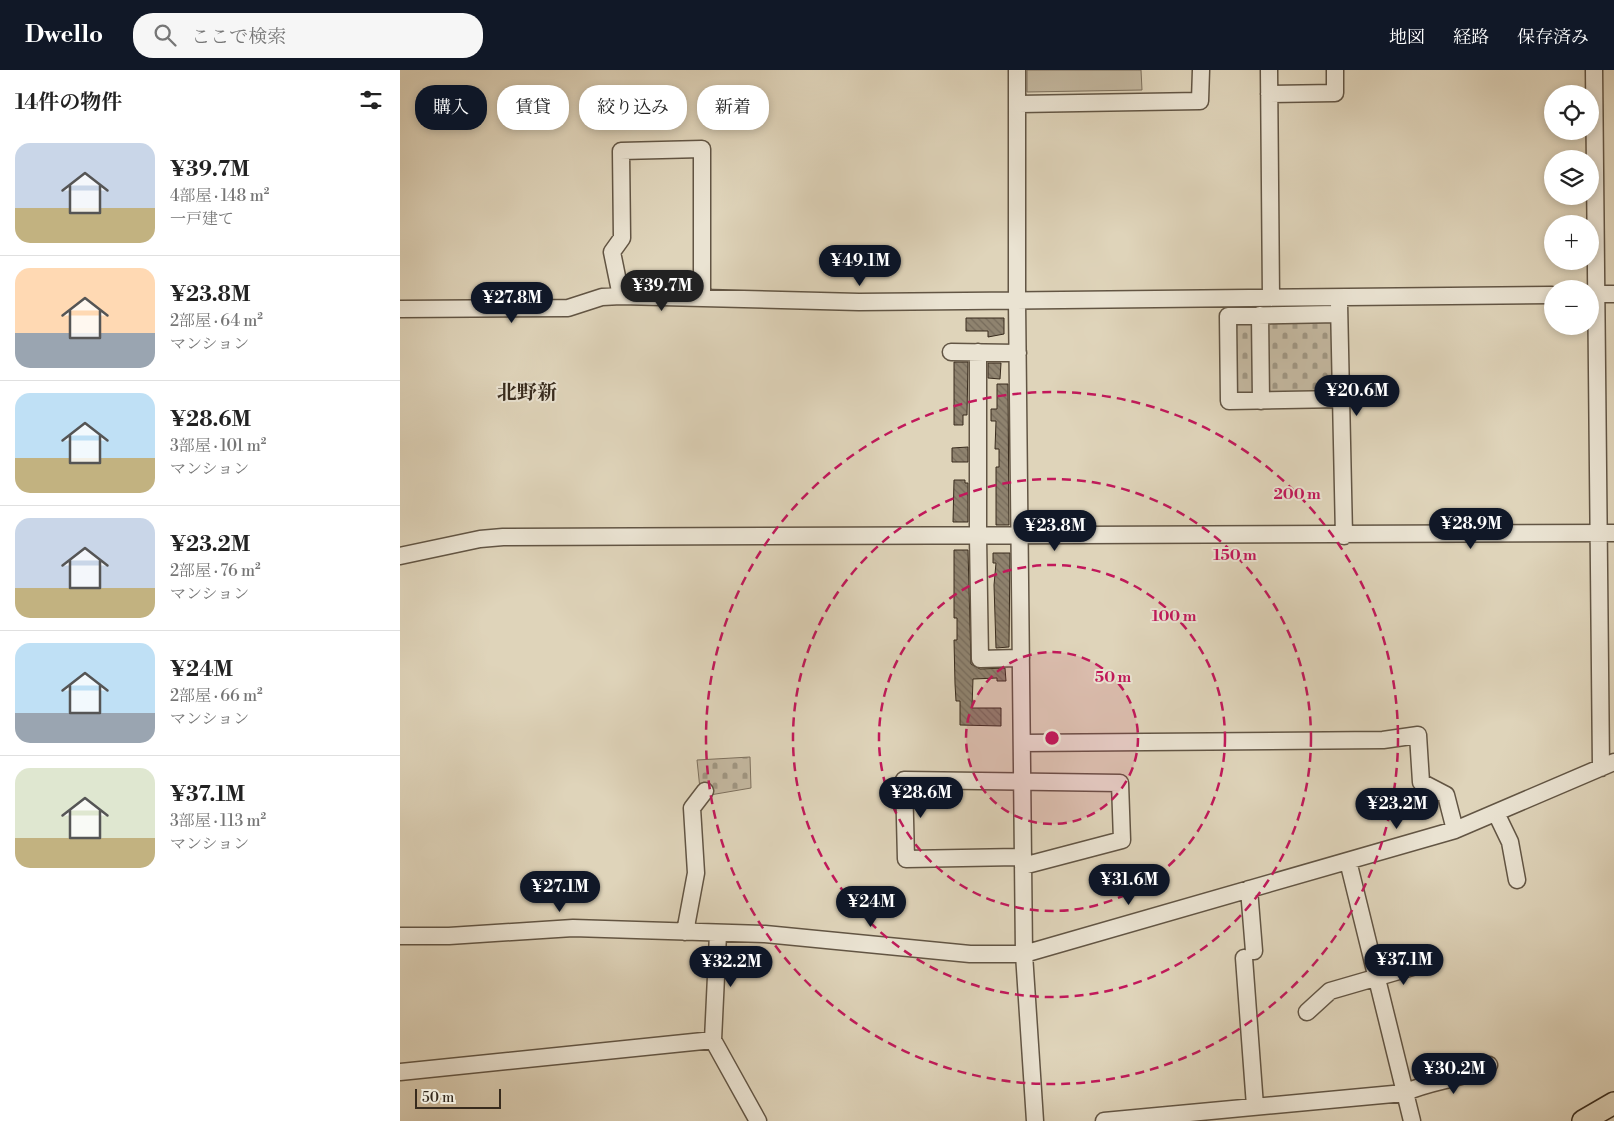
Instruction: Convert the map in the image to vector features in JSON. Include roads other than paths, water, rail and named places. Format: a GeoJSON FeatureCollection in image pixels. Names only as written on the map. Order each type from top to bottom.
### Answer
{"type":"FeatureCollection","features":[{"type":"Feature","properties":{"kind":"main road"},"geometry":{"type":"LineString","coordinates":[[1583,1121],[1614,1103]]}},
{"type":"Feature","properties":{"kind":"street"},"geometry":{"type":"LineString","coordinates":[[1019,104],[1200,101],[1201,70]]}},
{"type":"Feature","properties":{"kind":"street"},"geometry":{"type":"LineString","coordinates":[[1269,70],[1271,298]]}},
{"type":"Feature","properties":{"kind":"street"},"geometry":{"type":"LineString","coordinates":[[1269,94],[1335,93],[1335,70]]}},
{"type":"Feature","properties":{"kind":"street"},"geometry":{"type":"LineString","coordinates":[[1594,70],[1594,280]]}},
{"type":"Feature","properties":{"kind":"street"},"geometry":{"type":"LineString","coordinates":[[1013,71],[1019,104],[1017,302],[1024,954],[1035,1121]]}},
{"type":"Feature","properties":{"kind":"street"},"geometry":{"type":"LineString","coordinates":[[622,296],[612,252],[622,238],[620,151],[702,148],[702,297]]}},
{"type":"Feature","properties":{"kind":"street"},"geometry":{"type":"LineString","coordinates":[[1599,294],[1614,294]]}},
{"type":"Feature","properties":{"kind":"street"},"geometry":{"type":"LineString","coordinates":[[1341,400],[1229,401],[1228,316],[1260,315],[1339,306],[1544,295]]}},
{"type":"Feature","properties":{"kind":"street"},"geometry":{"type":"LineString","coordinates":[[400,309],[568,308],[602,297],[622,296],[859,302],[1017,302],[1271,298],[1339,306]]}},
{"type":"Feature","properties":{"kind":"street"},"geometry":{"type":"LineString","coordinates":[[1339,306],[1344,536]]}},
{"type":"Feature","properties":{"kind":"street"},"geometry":{"type":"LineString","coordinates":[[1260,315],[1261,401]]}},
{"type":"Feature","properties":{"kind":"street"},"geometry":{"type":"LineString","coordinates":[[400,936],[449,936],[573,928],[765,934],[970,954],[1024,954],[1455,830],[1607,765],[1606,533],[1596,335]]}},
{"type":"Feature","properties":{"kind":"street"},"geometry":{"type":"LineString","coordinates":[[951,352],[1018,353]]}},
{"type":"Feature","properties":{"kind":"street"},"geometry":{"type":"LineString","coordinates":[[978,352],[980,659],[1021,658]]}},
{"type":"Feature","properties":{"kind":"street"},"geometry":{"type":"LineString","coordinates":[[400,556],[480,539],[503,538],[1344,536],[1606,533]]}},
{"type":"Feature","properties":{"kind":"street"},"geometry":{"type":"LineString","coordinates":[[1022,743],[1383,740],[1418,735],[1421,782],[1446,794],[1455,830]]}},
{"type":"Feature","properties":{"kind":"street"},"geometry":{"type":"LineString","coordinates":[[904,780],[1120,783],[1122,840],[1023,861],[906,859],[904,780]]}},
{"type":"Feature","properties":{"kind":"street"},"geometry":{"type":"LineString","coordinates":[[685,932],[696,873],[692,808],[705,791]]}},
{"type":"Feature","properties":{"kind":"street"},"geometry":{"type":"LineString","coordinates":[[1496,812],[1510,842],[1518,880]]}},
{"type":"Feature","properties":{"kind":"street"},"geometry":{"type":"LineString","coordinates":[[1348,861],[1412,1121]]}},
{"type":"Feature","properties":{"kind":"street"},"geometry":{"type":"LineString","coordinates":[[1249,889],[1249,954],[1255,1106]]}},
{"type":"Feature","properties":{"kind":"street"},"geometry":{"type":"LineString","coordinates":[[718,934],[713,1040],[758,1121]]}},
{"type":"Feature","properties":{"kind":"street"},"geometry":{"type":"LineString","coordinates":[[1306,1012],[1330,991],[1423,964]]}},
{"type":"Feature","properties":{"kind":"street"},"geometry":{"type":"LineString","coordinates":[[400,1072],[713,1040]]}},
{"type":"Feature","properties":{"kind":"street"},"geometry":{"type":"LineString","coordinates":[[1104,1121],[1404,1093],[1417,1087],[1472,1074],[1489,1065]]}},
{"type":"Feature","properties":{"kind":"district","name":"北野新"},"geometry":{"type":"Point","coordinates":[527,392]}}]}
